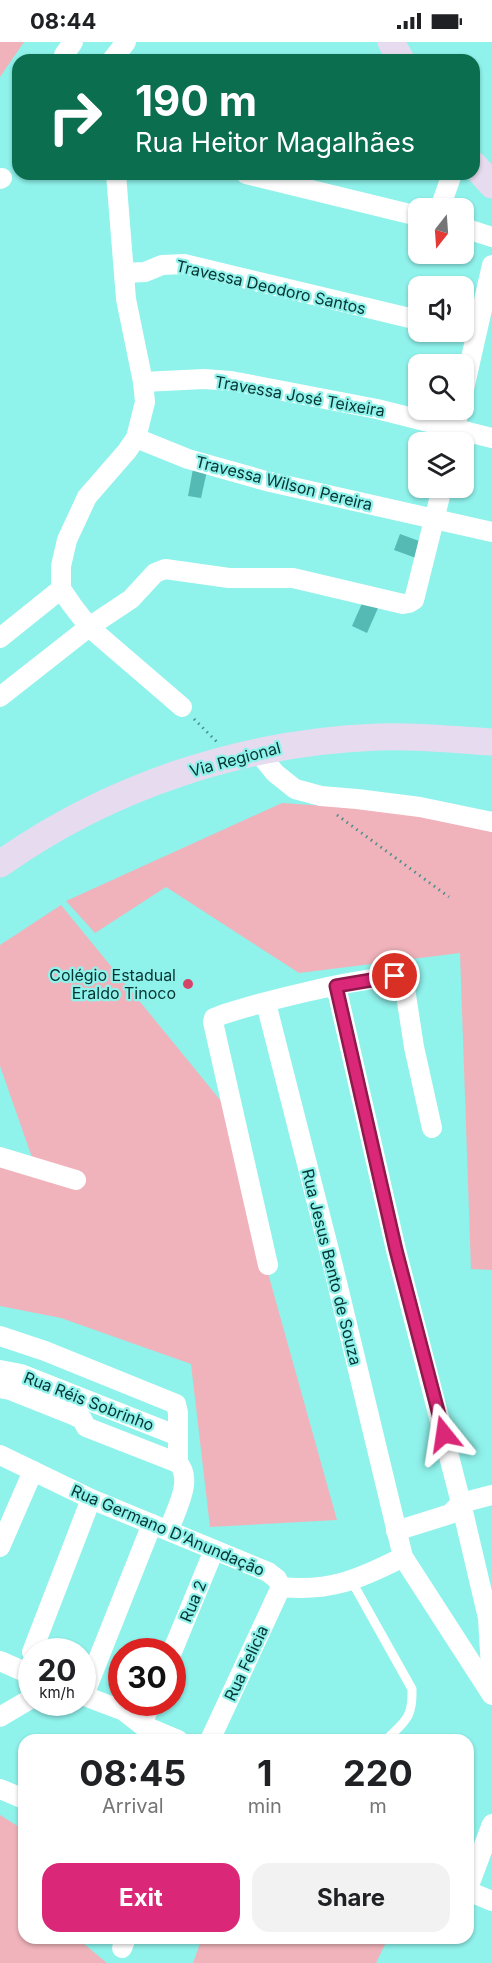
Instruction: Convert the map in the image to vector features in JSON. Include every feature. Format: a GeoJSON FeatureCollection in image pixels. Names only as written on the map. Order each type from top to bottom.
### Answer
{"type":"FeatureCollection","features":[{"type":"Feature","properties":{"kind":"main road"},"geometry":{"type":"LineString","coordinates":[[480,172],[492,185]]}},
{"type":"Feature","properties":{"kind":"main road","name":"Via Regional"},"geometry":{"type":"LineString","coordinates":[[0,864],[68,821],[114,798],[161,779],[246,755],[295,743],[381,737],[492,742]]}},
{"type":"Feature","properties":{"kind":"street"},"geometry":{"type":"LineString","coordinates":[[116,180],[126,299],[144,382],[145,402],[136,438],[87,497],[67,540],[61,566],[61,589],[89,627],[182,707]]}},
{"type":"Feature","properties":{"kind":"street"},"geometry":{"type":"LineString","coordinates":[[271,180],[408,214]]}},
{"type":"Feature","properties":{"kind":"street"},"geometry":{"type":"LineString","coordinates":[[444,198],[450,180]]}},
{"type":"Feature","properties":{"kind":"street"},"geometry":{"type":"LineString","coordinates":[[474,231],[492,237]]}},
{"type":"Feature","properties":{"kind":"street","name":"Travessa Deodoro Santos"},"geometry":{"type":"LineString","coordinates":[[124,273],[145,272],[162,265],[184,264],[408,318]]}},
{"type":"Feature","properties":{"kind":"street"},"geometry":{"type":"LineString","coordinates":[[474,320],[492,265]]}},
{"type":"Feature","properties":{"kind":"street","name":"Travessa José Teixeira"},"geometry":{"type":"LineString","coordinates":[[144,382],[204,379],[231,381],[377,409],[442,432]]}},
{"type":"Feature","properties":{"kind":"street","name":"Travessa José Teixeira"},"geometry":{"type":"LineString","coordinates":[[474,437],[492,438]]}},
{"type":"Feature","properties":{"kind":"street","name":"Travessa Wilson Pereira"},"geometry":{"type":"LineString","coordinates":[[136,438],[188,459],[266,481],[492,532]]}},
{"type":"Feature","properties":{"kind":"street"},"geometry":{"type":"LineString","coordinates":[[0,698],[89,627],[131,599],[150,577],[165,569],[229,578],[293,578],[403,604],[409,603],[414,600],[440,498]]}},
{"type":"Feature","properties":{"kind":"street"},"geometry":{"type":"LineString","coordinates":[[0,638],[61,589]]}},
{"type":"Feature","properties":{"kind":"street"},"geometry":{"type":"LineString","coordinates":[[246,755],[295,789],[321,796],[420,807],[492,822]]}},
{"type":"Feature","properties":{"kind":"street"},"geometry":{"type":"LineString","coordinates":[[268,1265],[213,1022],[216,1017],[336,986],[395,976],[400,978],[404,982],[414,1047],[432,1128]]}},
{"type":"Feature","properties":{"kind":"street"},"geometry":{"type":"LineString","coordinates":[[336,986],[396,1250],[488,1618],[492,1686]]}},
{"type":"Feature","properties":{"kind":"street","name":"Rua Jesus Bento de Souza"},"geometry":{"type":"LineString","coordinates":[[266,1003],[403,1557],[492,1695]]}},
{"type":"Feature","properties":{"kind":"street"},"geometry":{"type":"LineString","coordinates":[[0,1157],[76,1180]]}},
{"type":"Feature","properties":{"kind":"street"},"geometry":{"type":"LineString","coordinates":[[0,1336],[45,1351],[172,1401],[178,1407],[178,1463]]}},
{"type":"Feature","properties":{"kind":"street","name":"Rua Réis Sobrinho"},"geometry":{"type":"LineString","coordinates":[[0,1370],[21,1374],[178,1436]]}},
{"type":"Feature","properties":{"kind":"street"},"geometry":{"type":"LineString","coordinates":[[0,1388],[73,1415],[82,1419],[86,1427],[178,1463],[183,1468],[184,1487],[161,1527],[96,1667]]}},
{"type":"Feature","properties":{"kind":"street","name":"Rua Germano D'Anundação"},"geometry":{"type":"LineString","coordinates":[[0,1455],[91,1499],[268,1572],[277,1579],[281,1587],[322,1588],[362,1577],[403,1557]]}},
{"type":"Feature","properties":{"kind":"street"},"geometry":{"type":"LineString","coordinates":[[0,1547],[33,1471]]}},
{"type":"Feature","properties":{"kind":"street"},"geometry":{"type":"LineString","coordinates":[[396,1531],[450,1514],[461,1503],[492,1495]]}},
{"type":"Feature","properties":{"kind":"street"},"geometry":{"type":"LineString","coordinates":[[37,1638],[91,1499]]}},
{"type":"Feature","properties":{"kind":"street","name":"Rua 2"},"geometry":{"type":"LineString","coordinates":[[178,1638],[214,1550]]}},
{"type":"Feature","properties":{"kind":"street","name":"Rua Felicia"},"geometry":{"type":"LineString","coordinates":[[213,1734],[281,1587]]}},
{"type":"Feature","properties":{"kind":"street"},"geometry":{"type":"LineString","coordinates":[[0,1661],[18,1669]]}},
{"type":"Feature","properties":{"kind":"street"},"geometry":{"type":"LineString","coordinates":[[96,1700],[124,1711],[142,1725],[164,1734]]}},
{"type":"Feature","properties":{"kind":"street"},"geometry":{"type":"LineString","coordinates":[[0,1718],[18,1707]]}},
{"type":"Feature","properties":{"kind":"street"},"geometry":{"type":"LineString","coordinates":[[142,1725],[146,1716]]}},
{"type":"Feature","properties":{"kind":"street"},"geometry":{"type":"LineString","coordinates":[[0,1790],[18,1797]]}},
{"type":"Feature","properties":{"kind":"street"},"geometry":{"type":"LineString","coordinates":[[474,1874],[491,1829]]}},
{"type":"Feature","properties":{"kind":"street"},"geometry":{"type":"LineString","coordinates":[[474,1893],[492,1901]]}},
{"type":"Feature","properties":{"kind":"lane"},"geometry":{"type":"LineString","coordinates":[[351,1580],[412,1689],[413,1705],[408,1718],[392,1734]]}},
{"type":"Feature","properties":{"kind":"path"},"geometry":{"type":"LineString","coordinates":[[182,707],[246,755]]}},
{"type":"Feature","properties":{"kind":"path"},"geometry":{"type":"LineString","coordinates":[[336,814],[449,897]]}},
{"type":"Feature","properties":{"kind":"shaded area"},"geometry":{"type":"Polygon","coordinates":[[[0,42],[24,42],[16,54],[12,54],[12,60],[0,77],[0,42]]]}},
{"type":"Feature","properties":{"kind":"shaded area"},"geometry":{"type":"Polygon","coordinates":[[[282,803],[460,815],[492,823],[492,1270],[471,1269],[460,953],[299,973],[166,887],[95,933],[66,901],[282,803]]]}},
{"type":"Feature","properties":{"kind":"shaded area"},"geometry":{"type":"Polygon","coordinates":[[[61,905],[230,1112],[266,1266],[337,1520],[210,1527],[191,1364],[61,1318],[0,1306],[0,1161],[35,1166],[0,1066],[0,945],[61,905]]]}},
{"type":"Feature","properties":{"kind":"shaded area"},"geometry":{"type":"Polygon","coordinates":[[[0,1815],[18,1826],[18,1944],[84,1944],[107,1963],[0,1963],[0,1815]]]}},
{"type":"Feature","properties":{"kind":"shaded area"},"geometry":{"type":"Polygon","coordinates":[[[200,1944],[385,1944],[376,1963],[193,1963],[200,1944]]]}},
{"type":"Feature","properties":{"kind":"building"},"geometry":{"type":"Polygon","coordinates":[[[193,469],[207,471],[201,498],[188,496],[193,469]]]}},
{"type":"Feature","properties":{"kind":"building"},"geometry":{"type":"Polygon","coordinates":[[[400,534],[422,542],[416,558],[394,550],[400,534]]]}},
{"type":"Feature","properties":{"kind":"building"},"geometry":{"type":"Polygon","coordinates":[[[363,601],[378,608],[367,633],[352,626],[363,601]]]}},
{"type":"Feature","properties":{"kind":"place","name":"Colégio Estadual Eraldo Tinoco"},"geometry":{"type":"Point","coordinates":[188,984]}},
{"type":"Feature","properties":{"kind":"route"},"geometry":{"type":"LineString","coordinates":[[395,976],[336,986],[396,1250],[444,1434]]}}]}
